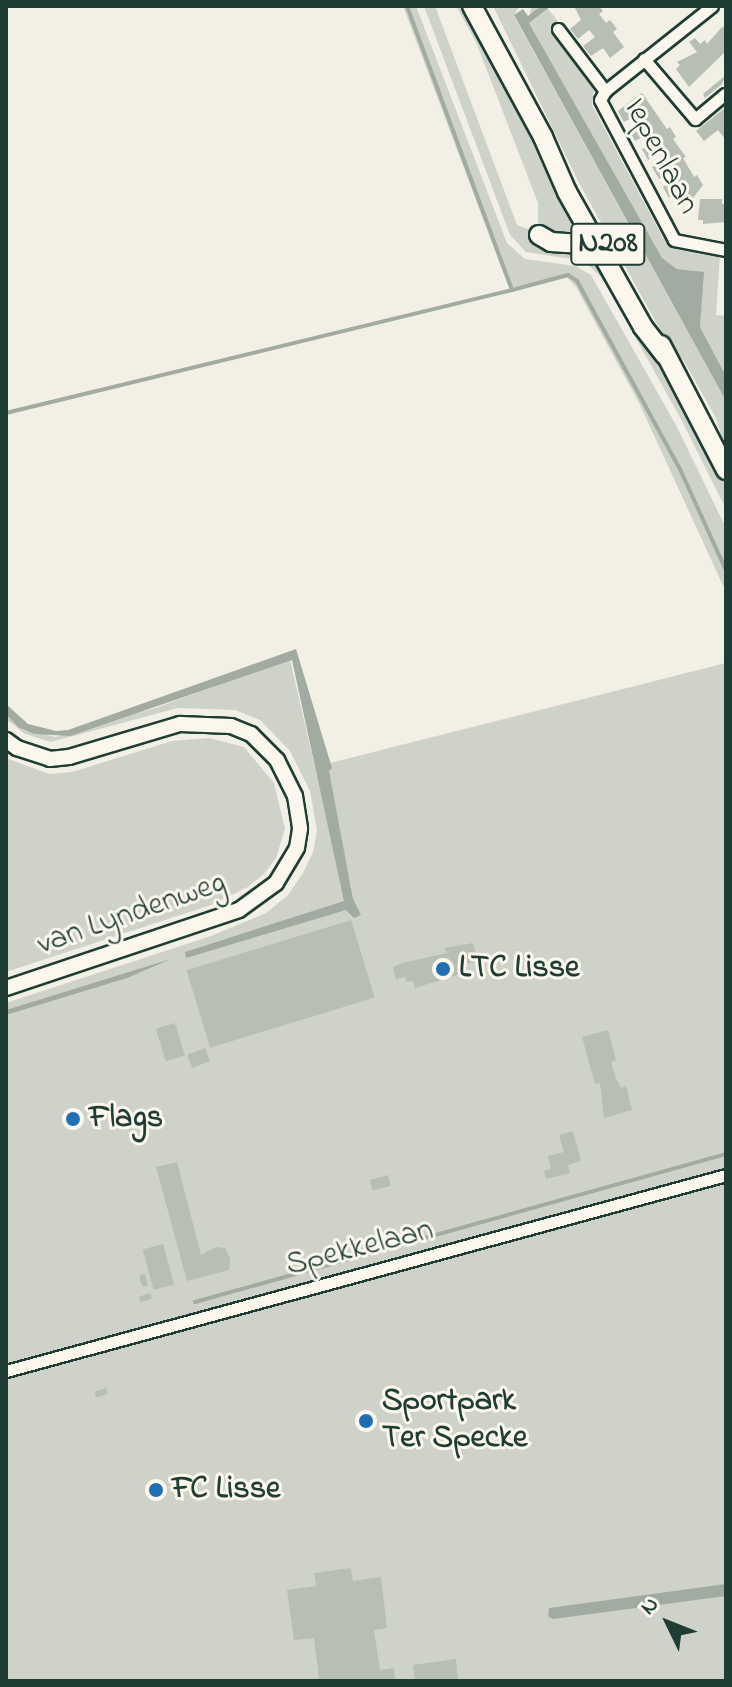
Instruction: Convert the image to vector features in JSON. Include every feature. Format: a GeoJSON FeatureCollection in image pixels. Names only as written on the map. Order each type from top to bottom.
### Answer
{"type":"FeatureCollection","features":[{"type":"Feature","properties":{"kind":"main road","name":"N208"},"geometry":{"type":"LineString","coordinates":[[472,6],[543,137],[554,168],[643,327],[665,355]]}},
{"type":"Feature","properties":{"kind":"main road","name":"N208"},"geometry":{"type":"LineString","coordinates":[[543,137],[563,161],[653,322],[665,355],[726,470]]}},
{"type":"Feature","properties":{"kind":"main road"},"geometry":{"type":"LineString","coordinates":[[539,235],[551,242],[597,245]]}},
{"type":"Feature","properties":{"kind":"street"},"geometry":{"type":"LineString","coordinates":[[558,29],[605,91],[712,6]]}},
{"type":"Feature","properties":{"kind":"street"},"geometry":{"type":"LineString","coordinates":[[644,59],[695,119],[725,94]]}},
{"type":"Feature","properties":{"kind":"street","name":"Iepenlaan"},"geometry":{"type":"LineString","coordinates":[[605,91],[600,100],[602,109],[674,240],[681,244],[726,250]]}},
{"type":"Feature","properties":{"kind":"street","name":"van Lyndenweg"},"geometry":{"type":"LineString","coordinates":[[6,740],[17,748],[50,759],[69,757],[180,724],[231,726],[251,734],[277,760],[295,796],[300,829],[289,865],[276,883],[248,905],[216,919],[6,988]]}},
{"type":"Feature","properties":{"kind":"street","name":"Spekkelaan"},"geometry":{"type":"LineString","coordinates":[[6,1371],[726,1175]]}},
{"type":"Feature","properties":{"kind":"shaded area"},"geometry":{"type":"Polygon","coordinates":[[[403,6],[416,6],[507,243],[525,259],[575,266],[591,275],[676,425],[726,528],[726,592],[640,405],[576,287],[566,276],[509,288],[403,6]]]}},
{"type":"Feature","properties":{"kind":"shaded area"},"geometry":{"type":"Polygon","coordinates":[[[424,6],[435,6],[517,225],[533,231],[545,249],[592,254],[657,354],[690,415],[726,486],[726,509],[682,421],[603,279],[584,261],[526,252],[510,235],[424,6]]]}},
{"type":"Feature","properties":{"kind":"shaded area"},"geometry":{"type":"Polygon","coordinates":[[[456,6],[462,6],[586,236],[543,232],[538,223],[538,203],[476,42],[456,6]]]}},
{"type":"Feature","properties":{"kind":"shaded area"},"geometry":{"type":"Polygon","coordinates":[[[493,6],[519,6],[514,16],[726,401],[726,451],[716,418],[684,361],[668,344],[578,181],[493,6]]]}},
{"type":"Feature","properties":{"kind":"shaded area"},"geometry":{"type":"Polygon","coordinates":[[[531,6],[546,6],[602,79],[594,89],[592,105],[663,238],[680,250],[720,255],[716,315],[726,316],[726,376],[700,327],[703,273],[677,269],[662,259],[529,23],[531,6]]]}},
{"type":"Feature","properties":{"kind":"shaded area"},"geometry":{"type":"Polygon","coordinates":[[[541,6],[551,6],[529,23],[662,258],[677,269],[704,272],[700,327],[726,376],[726,401],[514,15],[523,9],[528,16],[541,6]]]}},
{"type":"Feature","properties":{"kind":"shaded area"},"geometry":{"type":"Polygon","coordinates":[[[296,649],[332,768],[329,771],[353,899],[361,915],[354,918],[346,910],[186,958],[185,952],[344,901],[292,660],[70,736],[34,734],[18,727],[6,714],[6,704],[28,724],[56,731],[68,730],[296,649]]]}},
{"type":"Feature","properties":{"kind":"shaded area","name":"Sportpark Ter Specke"},"geometry":{"type":"Polygon","coordinates":[[[290,659],[343,890],[351,887],[322,765],[726,663],[726,1681],[6,1681],[6,1003],[211,936],[266,913],[288,895],[303,873],[313,852],[317,830],[310,791],[290,751],[260,720],[235,710],[178,708],[51,742],[25,734],[6,719],[6,714],[18,727],[55,737],[158,707],[290,659]]]}},
{"type":"Feature","properties":{"kind":"shaded area"},"geometry":{"type":"Polygon","coordinates":[[[209,738],[244,747],[274,783],[285,829],[276,858],[265,873],[248,887],[211,905],[6,972],[6,758],[49,774],[72,772],[172,741],[209,738]]]}},
{"type":"Feature","properties":{"kind":"shaded area"},"geometry":{"type":"Polygon","coordinates":[[[171,959],[127,978],[6,1015],[6,1010],[171,959]]]}},
{"type":"Feature","properties":{"kind":"shaded area"},"geometry":{"type":"Polygon","coordinates":[[[726,1584],[726,1596],[553,1619],[548,1616],[549,1608],[726,1584]]]}},
{"type":"Feature","properties":{"kind":"building"},"geometry":{"type":"Polygon","coordinates":[[[574,6],[599,6],[603,11],[599,14],[606,23],[610,20],[617,29],[613,32],[624,47],[610,58],[603,48],[591,56],[583,46],[595,37],[589,30],[578,39],[570,29],[581,20],[574,6]]]}},
{"type":"Feature","properties":{"kind":"building"},"geometry":{"type":"Polygon","coordinates":[[[722,27],[726,28],[726,51],[689,87],[676,69],[680,65],[677,62],[697,52],[689,42],[695,38],[700,44],[705,40],[707,44],[722,27]]]}},
{"type":"Feature","properties":{"kind":"building"},"geometry":{"type":"Polygon","coordinates":[[[726,75],[722,84],[705,98],[703,94],[726,75]]]}},
{"type":"Feature","properties":{"kind":"building"},"geometry":{"type":"Polygon","coordinates":[[[642,93],[667,129],[670,127],[676,137],[673,139],[686,157],[683,158],[694,177],[697,175],[703,185],[690,202],[682,191],[669,198],[663,187],[676,179],[672,172],[659,179],[652,167],[665,160],[661,153],[648,160],[642,149],[655,141],[652,138],[648,140],[646,135],[635,141],[629,130],[640,124],[635,116],[624,122],[618,111],[642,93]]]}},
{"type":"Feature","properties":{"kind":"building"},"geometry":{"type":"Polygon","coordinates":[[[726,107],[726,140],[718,130],[704,141],[696,131],[726,107]]]}},
{"type":"Feature","properties":{"kind":"building"},"geometry":{"type":"Polygon","coordinates":[[[700,199],[722,199],[722,204],[726,204],[726,222],[703,224],[703,220],[698,220],[700,199]]]}},
{"type":"Feature","properties":{"kind":"building"},"geometry":{"type":"Polygon","coordinates":[[[351,920],[375,997],[210,1048],[187,970],[351,920]]]}},
{"type":"Feature","properties":{"kind":"building"},"geometry":{"type":"Polygon","coordinates":[[[473,943],[478,961],[461,965],[463,973],[415,988],[413,981],[407,982],[405,977],[396,979],[393,967],[447,953],[445,948],[473,943]]]}},
{"type":"Feature","properties":{"kind":"building"},"geometry":{"type":"Polygon","coordinates":[[[175,1023],[185,1056],[166,1061],[156,1029],[175,1023]]]}},
{"type":"Feature","properties":{"kind":"building"},"geometry":{"type":"Polygon","coordinates":[[[608,1030],[616,1060],[611,1062],[621,1088],[626,1086],[632,1110],[604,1118],[600,1083],[595,1084],[582,1037],[608,1030]]]}},
{"type":"Feature","properties":{"kind":"building"},"geometry":{"type":"Polygon","coordinates":[[[205,1048],[210,1061],[192,1068],[187,1055],[205,1048]]]}},
{"type":"Feature","properties":{"kind":"building"},"geometry":{"type":"Polygon","coordinates":[[[573,1131],[581,1161],[568,1165],[570,1173],[546,1179],[544,1171],[551,1169],[548,1156],[564,1152],[559,1135],[573,1131]]]}},
{"type":"Feature","properties":{"kind":"building"},"geometry":{"type":"Polygon","coordinates":[[[177,1162],[201,1255],[216,1247],[225,1248],[230,1258],[229,1270],[187,1281],[156,1167],[177,1162]]]}},
{"type":"Feature","properties":{"kind":"building"},"geometry":{"type":"Polygon","coordinates":[[[388,1175],[391,1186],[372,1191],[370,1180],[388,1175]]]}},
{"type":"Feature","properties":{"kind":"building"},"geometry":{"type":"Polygon","coordinates":[[[163,1244],[174,1285],[154,1290],[143,1249],[163,1244]]]}},
{"type":"Feature","properties":{"kind":"building"},"geometry":{"type":"Polygon","coordinates":[[[145,1274],[148,1286],[142,1287],[139,1275],[145,1274]]]}},
{"type":"Feature","properties":{"kind":"building"},"geometry":{"type":"Polygon","coordinates":[[[150,1293],[152,1299],[140,1302],[139,1297],[150,1293]]]}},
{"type":"Feature","properties":{"kind":"building"},"geometry":{"type":"Polygon","coordinates":[[[106,1388],[108,1394],[96,1397],[95,1392],[106,1388]]]}},
{"type":"Feature","properties":{"kind":"building"},"geometry":{"type":"Polygon","coordinates":[[[351,1568],[353,1581],[381,1577],[387,1628],[374,1630],[380,1670],[394,1668],[395,1681],[307,1681],[319,1678],[314,1638],[294,1640],[287,1590],[316,1586],[314,1573],[351,1568]]]}},
{"type":"Feature","properties":{"kind":"building"},"geometry":{"type":"Polygon","coordinates":[[[456,1659],[458,1681],[415,1681],[413,1665],[456,1659]]]}},
{"type":"Feature","properties":{"kind":"waterway"},"geometry":{"type":"LineString","coordinates":[[6,413],[512,290],[407,6]]}},
{"type":"Feature","properties":{"kind":"waterway"},"geometry":{"type":"LineString","coordinates":[[512,290],[568,275],[577,281],[679,467],[726,570]]}},
{"type":"Feature","properties":{"kind":"waterway"},"geometry":{"type":"LineString","coordinates":[[195,1302],[726,1154]]}},
{"type":"Feature","properties":{"kind":"place","name":"LTC Lisse"},"geometry":{"type":"Point","coordinates":[443,969]}},
{"type":"Feature","properties":{"kind":"place","name":"Flags"},"geometry":{"type":"Point","coordinates":[73,1119]}},
{"type":"Feature","properties":{"kind":"place","name":"Sportpark Ter Specke"},"geometry":{"type":"Point","coordinates":[366,1421]}},
{"type":"Feature","properties":{"kind":"place","name":"FC Lisse"},"geometry":{"type":"Point","coordinates":[156,1490]}}]}
